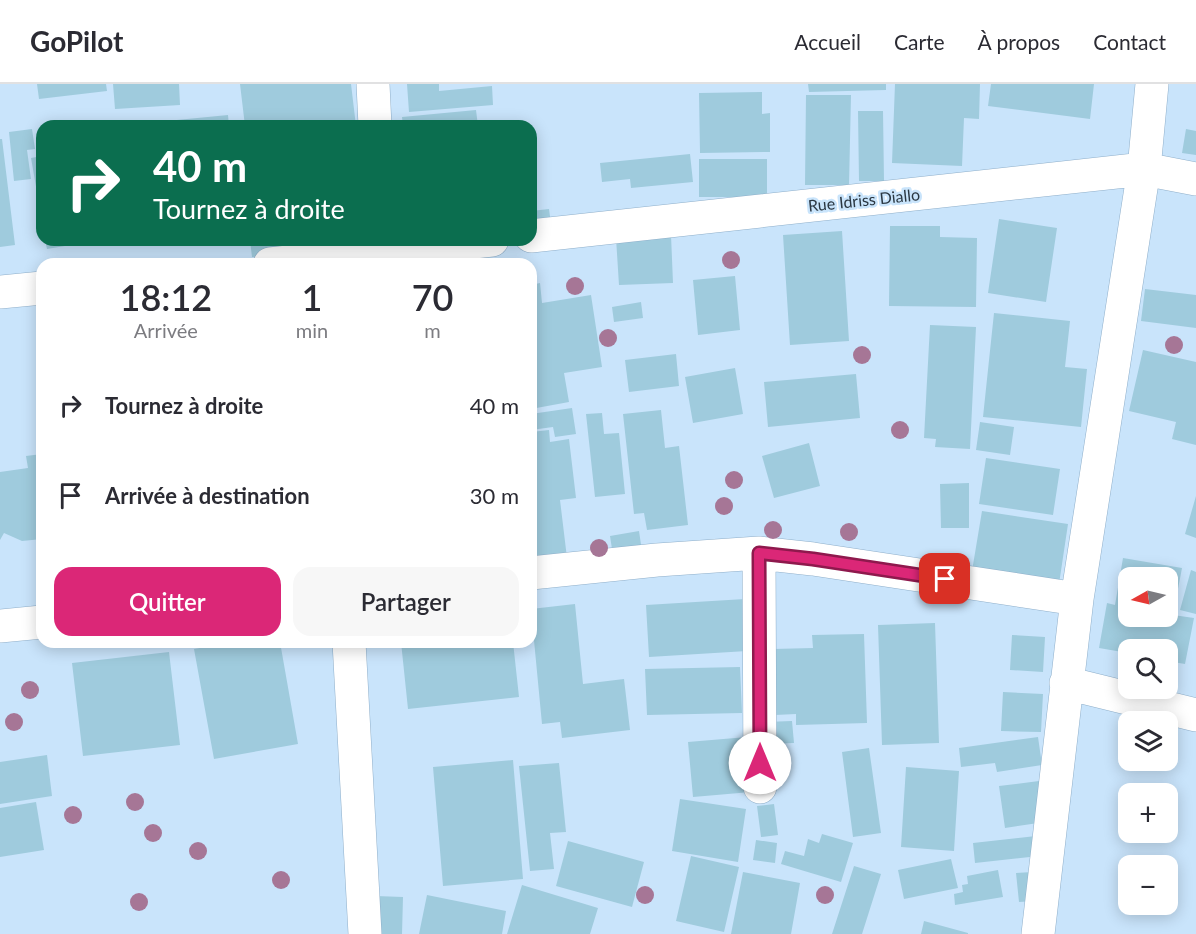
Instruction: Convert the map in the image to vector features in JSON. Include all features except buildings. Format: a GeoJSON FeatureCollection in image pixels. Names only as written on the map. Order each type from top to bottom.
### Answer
{"type":"FeatureCollection","features":[{"type":"Feature","properties":{"kind":"street"},"geometry":{"type":"LineString","coordinates":[[372,84],[375,120]]}},
{"type":"Feature","properties":{"kind":"street"},"geometry":{"type":"LineString","coordinates":[[1038,934],[1077,599],[1144,170],[1152,84]]}},
{"type":"Feature","properties":{"kind":"street","name":"Rue Idriss Diallo"},"geometry":{"type":"LineString","coordinates":[[537,235],[1144,170],[1196,178]]}},
{"type":"Feature","properties":{"kind":"street"},"geometry":{"type":"LineString","coordinates":[[328,258],[383,246]]}},
{"type":"Feature","properties":{"kind":"street"},"geometry":{"type":"LineString","coordinates":[[0,292],[36,289]]}},
{"type":"Feature","properties":{"kind":"street"},"geometry":{"type":"LineString","coordinates":[[537,572],[657,560],[759,553],[1077,599]]}},
{"type":"Feature","properties":{"kind":"street"},"geometry":{"type":"LineString","coordinates":[[759,553],[760,787]]}},
{"type":"Feature","properties":{"kind":"street"},"geometry":{"type":"LineString","coordinates":[[0,626],[36,623]]}},
{"type":"Feature","properties":{"kind":"street"},"geometry":{"type":"LineString","coordinates":[[350,648],[365,934]]}},
{"type":"Feature","properties":{"kind":"street"},"geometry":{"type":"LineString","coordinates":[[1066,683],[1196,715]]}},
{"type":"Feature","properties":{"kind":"route"},"geometry":{"type":"LineString","coordinates":[[760,763],[759,553],[945,579]]}}]}
